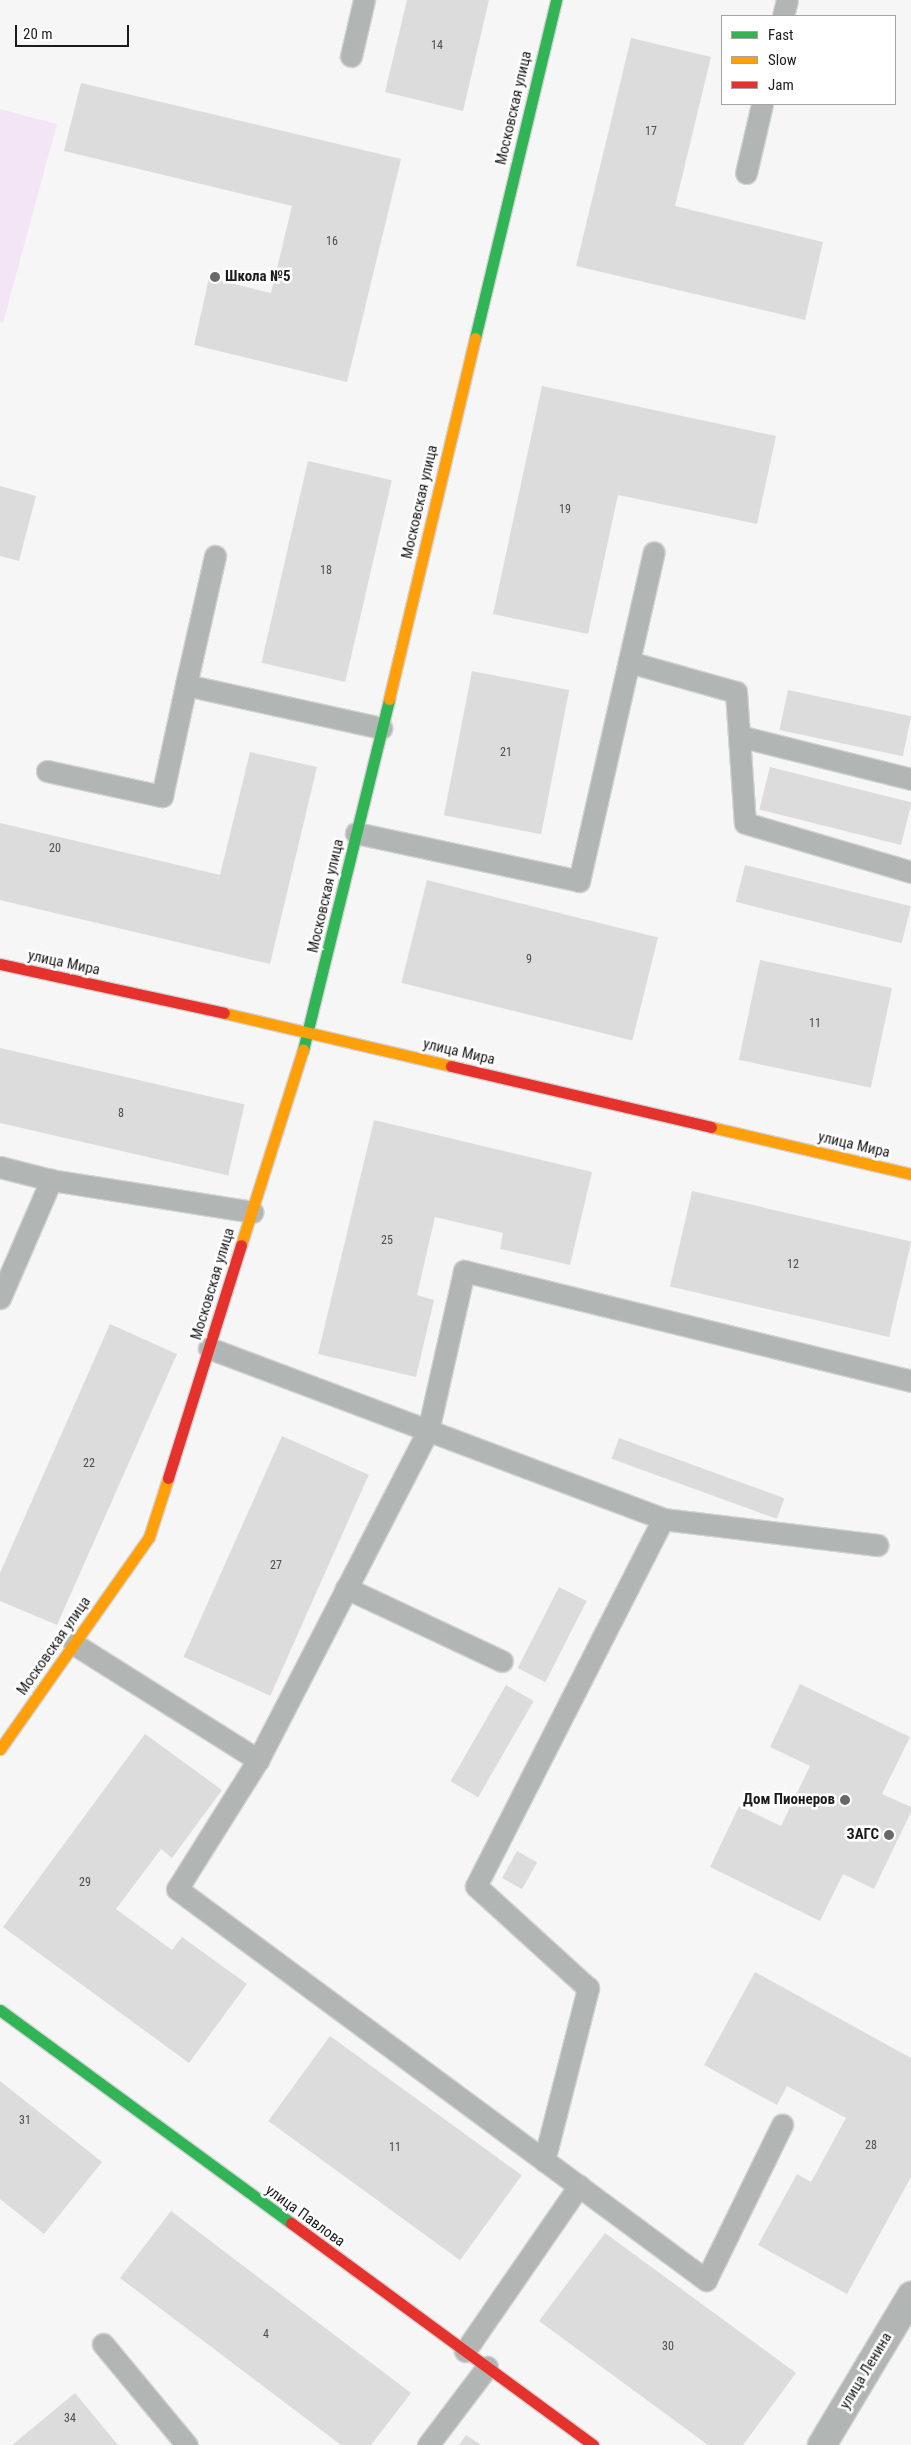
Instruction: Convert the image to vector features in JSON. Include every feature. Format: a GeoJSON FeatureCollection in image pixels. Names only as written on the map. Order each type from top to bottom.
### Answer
{"type":"FeatureCollection","features":[{"type":"Feature","properties":{"kind":"street","name":"Московская улица"},"geometry":{"type":"LineString","coordinates":[[0,1749],[149,1536],[209,1348],[309,1032],[556,0]]}},
{"type":"Feature","properties":{"kind":"street","name":"улица Мира"},"geometry":{"type":"LineString","coordinates":[[0,964],[309,1032],[911,1174]]}},
{"type":"Feature","properties":{"kind":"street","name":"улица Павлова"},"geometry":{"type":"LineString","coordinates":[[0,2010],[593,2445]]}},
{"type":"Feature","properties":{"kind":"street","name":"улица Ленина"},"geometry":{"type":"LineString","coordinates":[[822,2445],[911,2296]]}},
{"type":"Feature","properties":{"kind":"lane"},"geometry":{"type":"LineString","coordinates":[[351,56],[364,0]]}},
{"type":"Feature","properties":{"kind":"lane"},"geometry":{"type":"LineString","coordinates":[[783,15],[787,0]]}},
{"type":"Feature","properties":{"kind":"lane"},"geometry":{"type":"LineString","coordinates":[[746,173],[762,105]]}},
{"type":"Feature","properties":{"kind":"lane"},"geometry":{"type":"LineString","coordinates":[[356,833],[579,882],[654,552]]}},
{"type":"Feature","properties":{"kind":"lane"},"geometry":{"type":"LineString","coordinates":[[47,771],[162,796],[215,556]]}},
{"type":"Feature","properties":{"kind":"lane"},"geometry":{"type":"LineString","coordinates":[[629,662],[736,692],[745,823],[911,872]]}},
{"type":"Feature","properties":{"kind":"lane"},"geometry":{"type":"LineString","coordinates":[[186,685],[382,728]]}},
{"type":"Feature","properties":{"kind":"lane"},"geometry":{"type":"LineString","coordinates":[[739,736],[911,779]]}},
{"type":"Feature","properties":{"kind":"lane"},"geometry":{"type":"LineString","coordinates":[[0,1166],[51,1180],[252,1212]]}},
{"type":"Feature","properties":{"kind":"lane"},"geometry":{"type":"LineString","coordinates":[[0,1298],[51,1180]]}},
{"type":"Feature","properties":{"kind":"lane"},"geometry":{"type":"LineString","coordinates":[[782,2125],[706,2280],[177,1889],[258,1760],[428,1431],[464,1271],[911,1381]]}},
{"type":"Feature","properties":{"kind":"lane"},"geometry":{"type":"LineString","coordinates":[[209,1348],[663,1519],[877,1545]]}},
{"type":"Feature","properties":{"kind":"lane"},"geometry":{"type":"LineString","coordinates":[[544,2160],[588,1988],[476,1886],[663,1519]]}},
{"type":"Feature","properties":{"kind":"lane"},"geometry":{"type":"LineString","coordinates":[[346,1588],[502,1661]]}},
{"type":"Feature","properties":{"kind":"lane"},"geometry":{"type":"LineString","coordinates":[[74,1644],[258,1760]]}},
{"type":"Feature","properties":{"kind":"lane"},"geometry":{"type":"LineString","coordinates":[[465,2351],[579,2186]]}},
{"type":"Feature","properties":{"kind":"lane"},"geometry":{"type":"LineString","coordinates":[[103,2344],[187,2445]]}},
{"type":"Feature","properties":{"kind":"lane"},"geometry":{"type":"LineString","coordinates":[[428,2445],[487,2367]]}},
{"type":"Feature","properties":{"kind":"shaded area"},"geometry":{"type":"Polygon","coordinates":[[[0,109],[57,124],[3,323],[0,322],[0,109]]]}},
{"type":"Feature","properties":{"kind":"building"},"geometry":{"type":"Polygon","coordinates":[[[407,0],[489,0],[463,111],[385,92],[407,0]]]}},
{"type":"Feature","properties":{"kind":"building"},"geometry":{"type":"Polygon","coordinates":[[[631,38],[711,57],[675,206],[823,242],[805,320],[576,266],[631,38]]]}},
{"type":"Feature","properties":{"kind":"building"},"geometry":{"type":"Polygon","coordinates":[[[81,83],[401,159],[347,382],[194,345],[209,278],[271,293],[292,206],[64,151],[81,83]]]}},
{"type":"Feature","properties":{"kind":"building"},"geometry":{"type":"Polygon","coordinates":[[[542,386],[776,436],[757,524],[618,495],[588,634],[493,614],[542,386]]]}},
{"type":"Feature","properties":{"kind":"building"},"geometry":{"type":"Polygon","coordinates":[[[308,461],[392,480],[345,682],[261,663],[308,461]]]}},
{"type":"Feature","properties":{"kind":"building"},"geometry":{"type":"Polygon","coordinates":[[[0,486],[36,496],[19,561],[0,556],[0,486]]]}},
{"type":"Feature","properties":{"kind":"building"},"geometry":{"type":"Polygon","coordinates":[[[472,671],[569,690],[541,834],[444,815],[472,671]]]}},
{"type":"Feature","properties":{"kind":"building"},"geometry":{"type":"Polygon","coordinates":[[[788,690],[911,716],[903,756],[779,730],[788,690]]]}},
{"type":"Feature","properties":{"kind":"building"},"geometry":{"type":"Polygon","coordinates":[[[250,752],[317,767],[270,964],[0,900],[0,823],[220,875],[250,752]]]}},
{"type":"Feature","properties":{"kind":"building"},"geometry":{"type":"Polygon","coordinates":[[[770,767],[911,802],[901,845],[759,810],[770,767]]]}},
{"type":"Feature","properties":{"kind":"building"},"geometry":{"type":"Polygon","coordinates":[[[745,865],[911,906],[902,943],[736,902],[745,865]]]}},
{"type":"Feature","properties":{"kind":"building"},"geometry":{"type":"Polygon","coordinates":[[[427,880],[658,938],[632,1040],[401,983],[427,880]]]}},
{"type":"Feature","properties":{"kind":"building"},"geometry":{"type":"Polygon","coordinates":[[[760,960],[892,988],[871,1088],[739,1060],[760,960]]]}},
{"type":"Feature","properties":{"kind":"building"},"geometry":{"type":"Polygon","coordinates":[[[0,1048],[245,1104],[228,1176],[0,1123],[0,1048]]]}},
{"type":"Feature","properties":{"kind":"building"},"geometry":{"type":"Polygon","coordinates":[[[374,1120],[592,1172],[570,1265],[500,1249],[503,1233],[435,1217],[417,1295],[434,1300],[416,1377],[318,1354],[374,1120]]]}},
{"type":"Feature","properties":{"kind":"building"},"geometry":{"type":"Polygon","coordinates":[[[692,1191],[911,1242],[889,1337],[670,1286],[692,1191]]]}},
{"type":"Feature","properties":{"kind":"building"},"geometry":{"type":"Polygon","coordinates":[[[110,1324],[177,1354],[57,1625],[0,1601],[0,1573],[110,1324]]]}},
{"type":"Feature","properties":{"kind":"building"},"geometry":{"type":"Polygon","coordinates":[[[282,1436],[369,1475],[270,1696],[184,1657],[282,1436]]]}},
{"type":"Feature","properties":{"kind":"building"},"geometry":{"type":"Polygon","coordinates":[[[619,1438],[784,1498],[777,1519],[611,1459],[619,1438]]]}},
{"type":"Feature","properties":{"kind":"building"},"geometry":{"type":"Polygon","coordinates":[[[559,1587],[587,1601],[545,1682],[518,1668],[559,1587]]]}},
{"type":"Feature","properties":{"kind":"building","name":"Дом Пионеров"},"geometry":{"type":"Polygon","coordinates":[[[800,1684],[910,1737],[882,1794],[911,1807],[911,1812],[874,1889],[843,1874],[820,1921],[710,1867],[739,1806],[781,1826],[810,1766],[770,1747],[800,1684]]]}},
{"type":"Feature","properties":{"kind":"building"},"geometry":{"type":"Polygon","coordinates":[[[506,1685],[534,1701],[478,1797],[450,1781],[506,1685]]]}},
{"type":"Feature","properties":{"kind":"building"},"geometry":{"type":"Polygon","coordinates":[[[145,1734],[222,1790],[172,1858],[161,1849],[116,1909],[172,1950],[182,1937],[247,1984],[189,2063],[3,1927],[145,1734]]]}},
{"type":"Feature","properties":{"kind":"building"},"geometry":{"type":"Polygon","coordinates":[[[517,1851],[537,1862],[522,1889],[502,1878],[517,1851]]]}},
{"type":"Feature","properties":{"kind":"building"},"geometry":{"type":"Polygon","coordinates":[[[755,1972],[911,2058],[911,2177],[847,2294],[758,2245],[797,2174],[811,2182],[846,2118],[787,2086],[777,2105],[704,2065],[755,1972]]]}},
{"type":"Feature","properties":{"kind":"building"},"geometry":{"type":"Polygon","coordinates":[[[330,2036],[522,2175],[460,2260],[268,2121],[330,2036]]]}},
{"type":"Feature","properties":{"kind":"building"},"geometry":{"type":"Polygon","coordinates":[[[0,2081],[102,2162],[44,2234],[0,2199],[0,2081]]]}},
{"type":"Feature","properties":{"kind":"building"},"geometry":{"type":"Polygon","coordinates":[[[171,2211],[411,2393],[371,2445],[341,2445],[120,2278],[171,2211]]]}},
{"type":"Feature","properties":{"kind":"building"},"geometry":{"type":"Polygon","coordinates":[[[605,2233],[796,2373],[743,2445],[708,2445],[539,2321],[605,2233]]]}},
{"type":"Feature","properties":{"kind":"building"},"geometry":{"type":"Polygon","coordinates":[[[75,2393],[118,2445],[12,2445],[75,2393]]]}},
{"type":"Feature","properties":{"kind":"building"},"geometry":{"type":"Polygon","coordinates":[[[466,2435],[481,2445],[459,2445],[466,2435]]]}},
{"type":"Feature","properties":{"kind":"traffic: fast"},"geometry":{"type":"LineString","coordinates":[[475,338],[556,0]]}},
{"type":"Feature","properties":{"kind":"traffic: fast"},"geometry":{"type":"LineString","coordinates":[[303,1050],[389,699]]}},
{"type":"Feature","properties":{"kind":"traffic: fast"},"geometry":{"type":"LineString","coordinates":[[0,2010],[291,2223]]}},
{"type":"Feature","properties":{"kind":"traffic: slow"},"geometry":{"type":"LineString","coordinates":[[389,699],[475,338]]}},
{"type":"Feature","properties":{"kind":"traffic: slow"},"geometry":{"type":"LineString","coordinates":[[224,1013],[451,1066]]}},
{"type":"Feature","properties":{"kind":"traffic: slow"},"geometry":{"type":"LineString","coordinates":[[241,1245],[303,1050]]}},
{"type":"Feature","properties":{"kind":"traffic: slow"},"geometry":{"type":"LineString","coordinates":[[711,1127],[911,1174]]}},
{"type":"Feature","properties":{"kind":"traffic: slow"},"geometry":{"type":"LineString","coordinates":[[0,1749],[149,1537],[168,1478]]}},
{"type":"Feature","properties":{"kind":"traffic: jam"},"geometry":{"type":"LineString","coordinates":[[0,964],[224,1013]]}},
{"type":"Feature","properties":{"kind":"traffic: jam"},"geometry":{"type":"LineString","coordinates":[[451,1066],[711,1127]]}},
{"type":"Feature","properties":{"kind":"traffic: jam"},"geometry":{"type":"LineString","coordinates":[[168,1478],[241,1245]]}},
{"type":"Feature","properties":{"kind":"traffic: jam"},"geometry":{"type":"LineString","coordinates":[[291,2223],[593,2445]]}},
{"type":"Feature","properties":{"kind":"place","name":"Школа №5"},"geometry":{"type":"Point","coordinates":[215,277]}},
{"type":"Feature","properties":{"kind":"place","name":"Дом Пионеров"},"geometry":{"type":"Point","coordinates":[845,1800]}},
{"type":"Feature","properties":{"kind":"place","name":"ЗАГС"},"geometry":{"type":"Point","coordinates":[889,1835]}}]}
